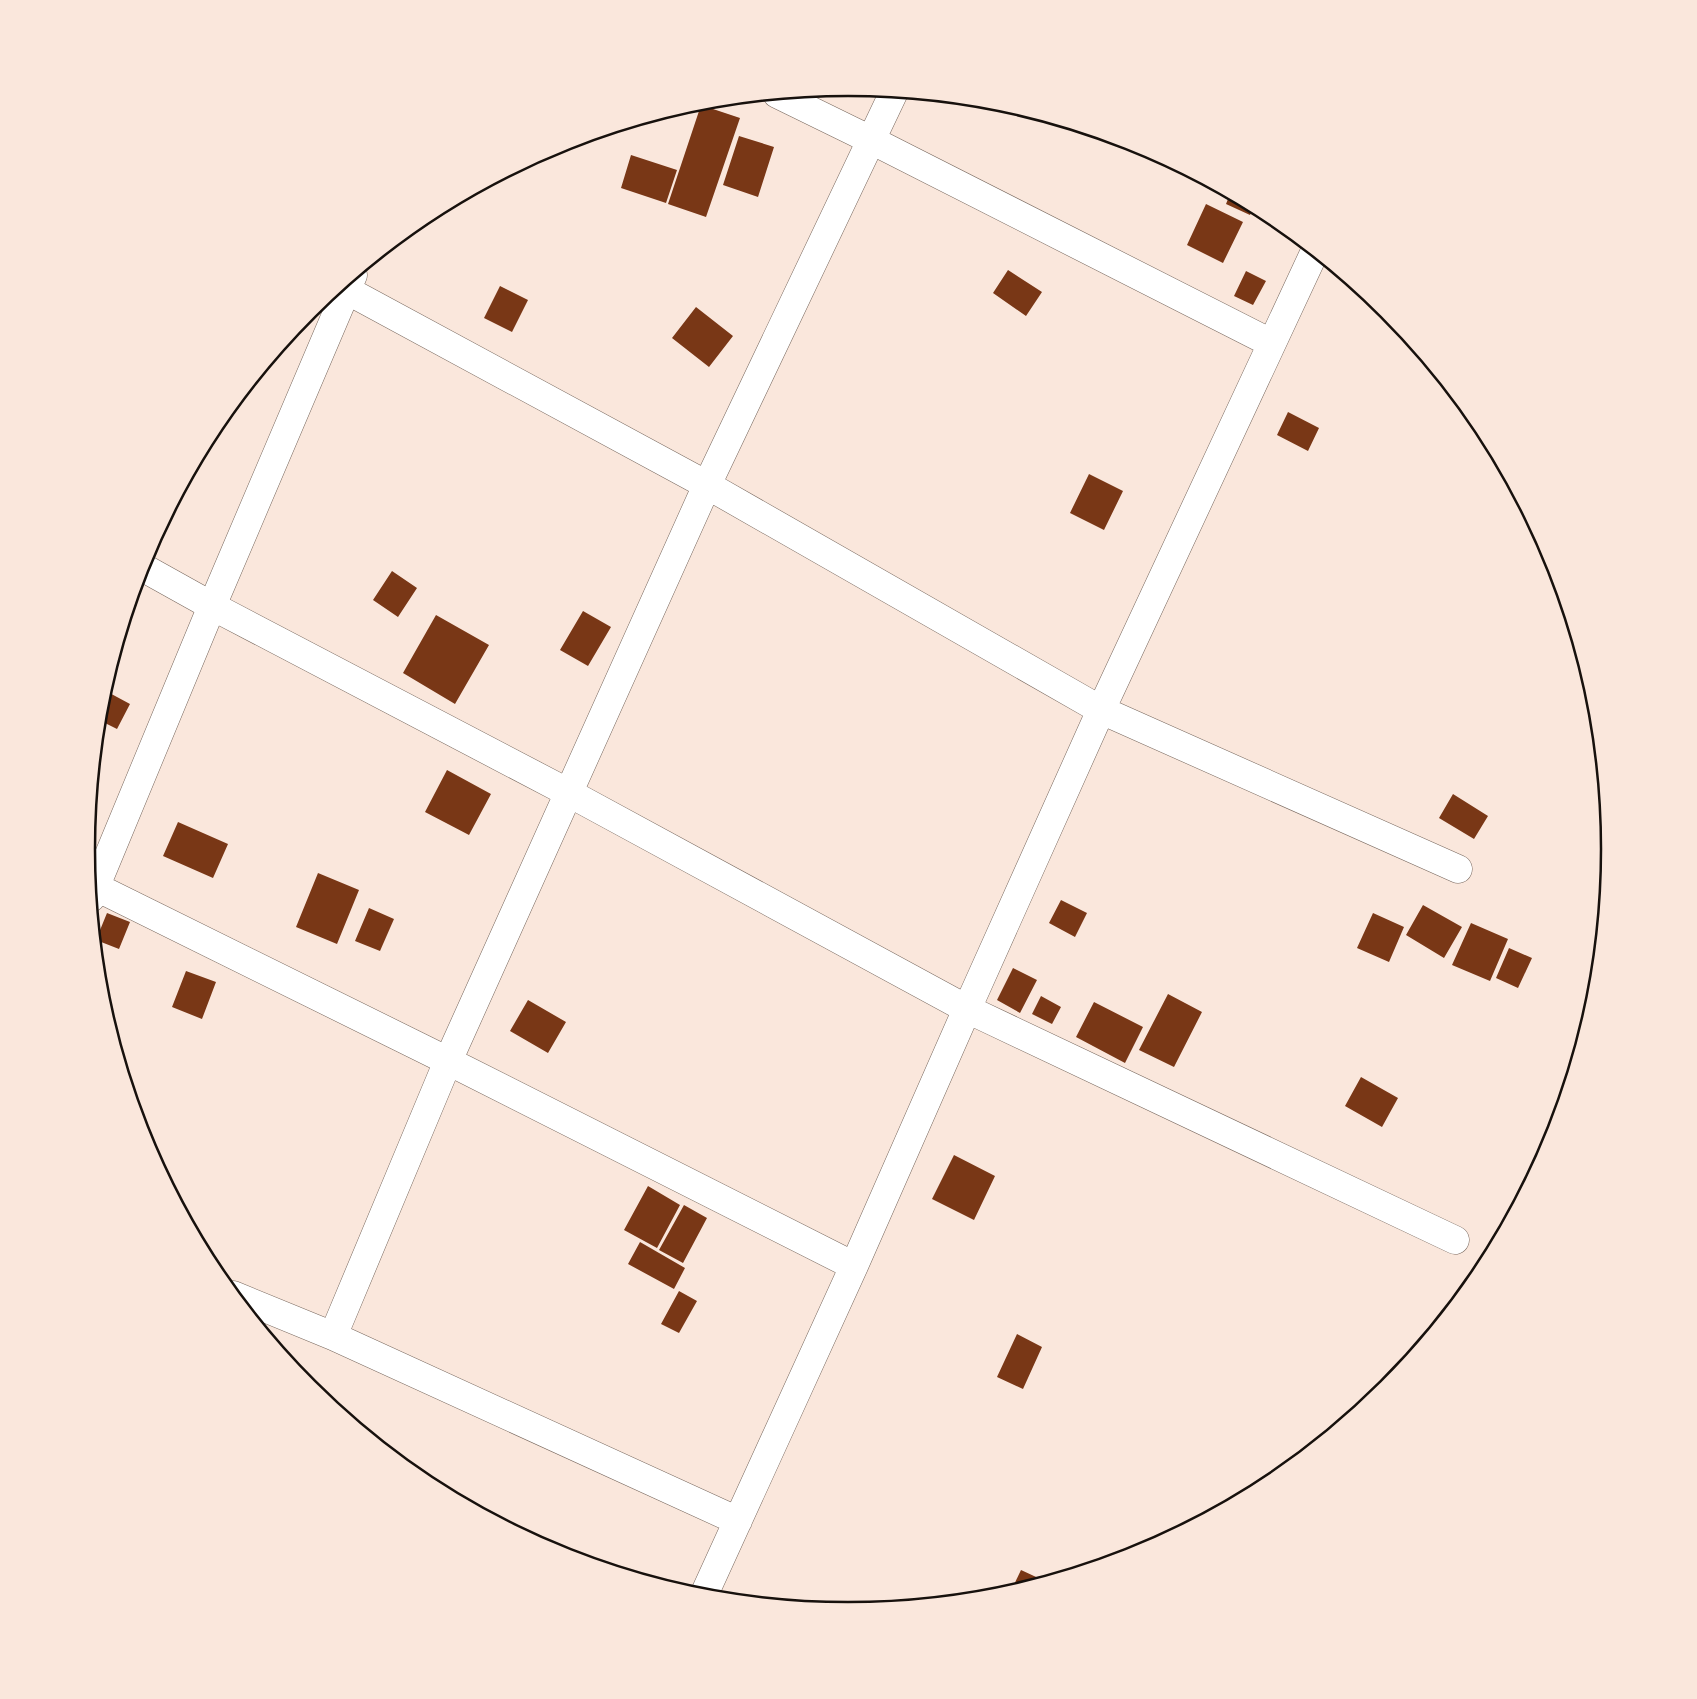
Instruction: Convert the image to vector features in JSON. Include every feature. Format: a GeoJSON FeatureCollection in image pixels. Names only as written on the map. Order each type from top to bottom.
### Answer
{"type":"FeatureCollection","features":[{"type":"Feature","properties":{"kind":"street"},"geometry":{"type":"LineString","coordinates":[[333,1336],[448,1061],[707,485],[891,98]]}},
{"type":"Feature","properties":{"kind":"street"},"geometry":{"type":"LineString","coordinates":[[787,99],[1271,343]]}},
{"type":"Feature","properties":{"kind":"street"},"geometry":{"type":"LineString","coordinates":[[705,1590],[854,1266],[1101,710],[1312,256]]}},
{"type":"Feature","properties":{"kind":"street"},"geometry":{"type":"LineString","coordinates":[[349,285],[707,485],[1101,710],[1458,869]]}},
{"type":"Feature","properties":{"kind":"street"},"geometry":{"type":"LineString","coordinates":[[96,880],[344,290]]}},
{"type":"Feature","properties":{"kind":"street"},"geometry":{"type":"LineString","coordinates":[[148,571],[212,606],[569,793],[967,1009],[1455,1240]]}},
{"type":"Feature","properties":{"kind":"street"},"geometry":{"type":"LineString","coordinates":[[97,892],[448,1061],[854,1266]]}},
{"type":"Feature","properties":{"kind":"street"},"geometry":{"type":"LineString","coordinates":[[245,1300],[333,1336],[738,1521]]}},
{"type":"Feature","properties":{"kind":"building"},"geometry":{"type":"Polygon","coordinates":[[[711,108],[740,118],[706,217],[668,204],[699,110],[711,108]]]}},
{"type":"Feature","properties":{"kind":"building"},"geometry":{"type":"Polygon","coordinates":[[[739,136],[774,147],[758,197],[723,185],[739,136]]]}},
{"type":"Feature","properties":{"kind":"building"},"geometry":{"type":"Polygon","coordinates":[[[631,155],[677,170],[666,203],[621,188],[631,155]]]}},
{"type":"Feature","properties":{"kind":"building"},"geometry":{"type":"Polygon","coordinates":[[[1228,199],[1251,213],[1250,215],[1226,204],[1228,199]]]}},
{"type":"Feature","properties":{"kind":"building"},"geometry":{"type":"Polygon","coordinates":[[[1206,204],[1243,222],[1223,263],[1187,245],[1206,204]]]}},
{"type":"Feature","properties":{"kind":"building"},"geometry":{"type":"Polygon","coordinates":[[[1008,270],[1042,292],[1026,316],[993,293],[1008,270]]]}},
{"type":"Feature","properties":{"kind":"building"},"geometry":{"type":"Polygon","coordinates":[[[1246,271],[1266,281],[1253,305],[1234,296],[1246,271]]]}},
{"type":"Feature","properties":{"kind":"building"},"geometry":{"type":"Polygon","coordinates":[[[500,286],[528,300],[512,332],[484,318],[500,286]]]}},
{"type":"Feature","properties":{"kind":"building"},"geometry":{"type":"Polygon","coordinates":[[[696,307],[733,336],[709,367],[672,338],[696,307]]]}},
{"type":"Feature","properties":{"kind":"building"},"geometry":{"type":"Polygon","coordinates":[[[1288,412],[1319,428],[1308,451],[1277,435],[1288,412]]]}},
{"type":"Feature","properties":{"kind":"building"},"geometry":{"type":"Polygon","coordinates":[[[1089,474],[1123,491],[1104,530],[1070,513],[1089,474]]]}},
{"type":"Feature","properties":{"kind":"building"},"geometry":{"type":"Polygon","coordinates":[[[392,571],[417,588],[398,617],[373,600],[392,571]]]}},
{"type":"Feature","properties":{"kind":"building"},"geometry":{"type":"Polygon","coordinates":[[[583,611],[611,627],[588,666],[560,650],[583,611]]]}},
{"type":"Feature","properties":{"kind":"building"},"geometry":{"type":"Polygon","coordinates":[[[436,615],[489,645],[455,704],[403,673],[436,615]]]}},
{"type":"Feature","properties":{"kind":"building"},"geometry":{"type":"Polygon","coordinates":[[[111,694],[130,704],[117,729],[106,723],[111,694]]]}},
{"type":"Feature","properties":{"kind":"building"},"geometry":{"type":"Polygon","coordinates":[[[447,770],[491,794],[469,835],[425,812],[447,770]]]}},
{"type":"Feature","properties":{"kind":"building"},"geometry":{"type":"Polygon","coordinates":[[[1453,794],[1488,816],[1474,839],[1439,818],[1453,794]]]}},
{"type":"Feature","properties":{"kind":"building"},"geometry":{"type":"Polygon","coordinates":[[[178,822],[228,844],[213,878],[163,856],[178,822]]]}},
{"type":"Feature","properties":{"kind":"building"},"geometry":{"type":"Polygon","coordinates":[[[318,873],[359,890],[337,944],[296,927],[318,873]]]}},
{"type":"Feature","properties":{"kind":"building"},"geometry":{"type":"Polygon","coordinates":[[[1061,900],[1087,913],[1075,937],[1049,923],[1061,900]]]}},
{"type":"Feature","properties":{"kind":"building"},"geometry":{"type":"Polygon","coordinates":[[[1423,905],[1462,927],[1444,958],[1406,935],[1423,905]]]}},
{"type":"Feature","properties":{"kind":"building"},"geometry":{"type":"Polygon","coordinates":[[[369,908],[394,919],[380,951],[355,941],[369,908]]]}},
{"type":"Feature","properties":{"kind":"building"},"geometry":{"type":"Polygon","coordinates":[[[107,913],[130,922],[119,949],[100,942],[100,931],[107,913]]]}},
{"type":"Feature","properties":{"kind":"building"},"geometry":{"type":"Polygon","coordinates":[[[1373,913],[1404,927],[1389,962],[1357,948],[1373,913]]]}},
{"type":"Feature","properties":{"kind":"building"},"geometry":{"type":"Polygon","coordinates":[[[1471,923],[1508,939],[1490,981],[1452,965],[1471,923]]]}},
{"type":"Feature","properties":{"kind":"building"},"geometry":{"type":"Polygon","coordinates":[[[1509,948],[1532,958],[1518,988],[1496,978],[1509,948]]]}},
{"type":"Feature","properties":{"kind":"building"},"geometry":{"type":"Polygon","coordinates":[[[1013,968],[1037,980],[1020,1013],[997,1000],[1013,968]]]}},
{"type":"Feature","properties":{"kind":"building"},"geometry":{"type":"Polygon","coordinates":[[[186,971],[216,982],[202,1019],[172,1007],[186,971]]]}},
{"type":"Feature","properties":{"kind":"building"},"geometry":{"type":"Polygon","coordinates":[[[1168,994],[1202,1012],[1174,1067],[1139,1050],[1168,994]]]}},
{"type":"Feature","properties":{"kind":"building"},"geometry":{"type":"Polygon","coordinates":[[[1041,996],[1061,1007],[1052,1024],[1032,1014],[1041,996]]]}},
{"type":"Feature","properties":{"kind":"building"},"geometry":{"type":"Polygon","coordinates":[[[528,1000],[566,1022],[548,1053],[510,1031],[528,1000]]]}},
{"type":"Feature","properties":{"kind":"building"},"geometry":{"type":"Polygon","coordinates":[[[1094,1002],[1143,1027],[1125,1063],[1076,1037],[1094,1002]]]}},
{"type":"Feature","properties":{"kind":"building"},"geometry":{"type":"Polygon","coordinates":[[[1361,1077],[1398,1098],[1382,1127],[1345,1106],[1361,1077]]]}},
{"type":"Feature","properties":{"kind":"building"},"geometry":{"type":"Polygon","coordinates":[[[954,1155],[995,1176],[974,1220],[932,1199],[954,1155]]]}},
{"type":"Feature","properties":{"kind":"building"},"geometry":{"type":"Polygon","coordinates":[[[648,1186],[680,1205],[657,1248],[624,1230],[648,1186]]]}},
{"type":"Feature","properties":{"kind":"building"},"geometry":{"type":"Polygon","coordinates":[[[684,1205],[707,1218],[683,1263],[659,1250],[684,1205]]]}},
{"type":"Feature","properties":{"kind":"building"},"geometry":{"type":"Polygon","coordinates":[[[640,1242],[685,1268],[674,1289],[628,1264],[640,1242]]]}},
{"type":"Feature","properties":{"kind":"building"},"geometry":{"type":"Polygon","coordinates":[[[679,1291],[697,1301],[679,1333],[661,1324],[679,1291]]]}},
{"type":"Feature","properties":{"kind":"building"},"geometry":{"type":"Polygon","coordinates":[[[1017,1334],[1042,1347],[1023,1389],[997,1377],[1017,1334]]]}},
{"type":"Feature","properties":{"kind":"building"},"geometry":{"type":"Polygon","coordinates":[[[1021,1570],[1039,1578],[1014,1584],[1021,1570]]]}}]}
